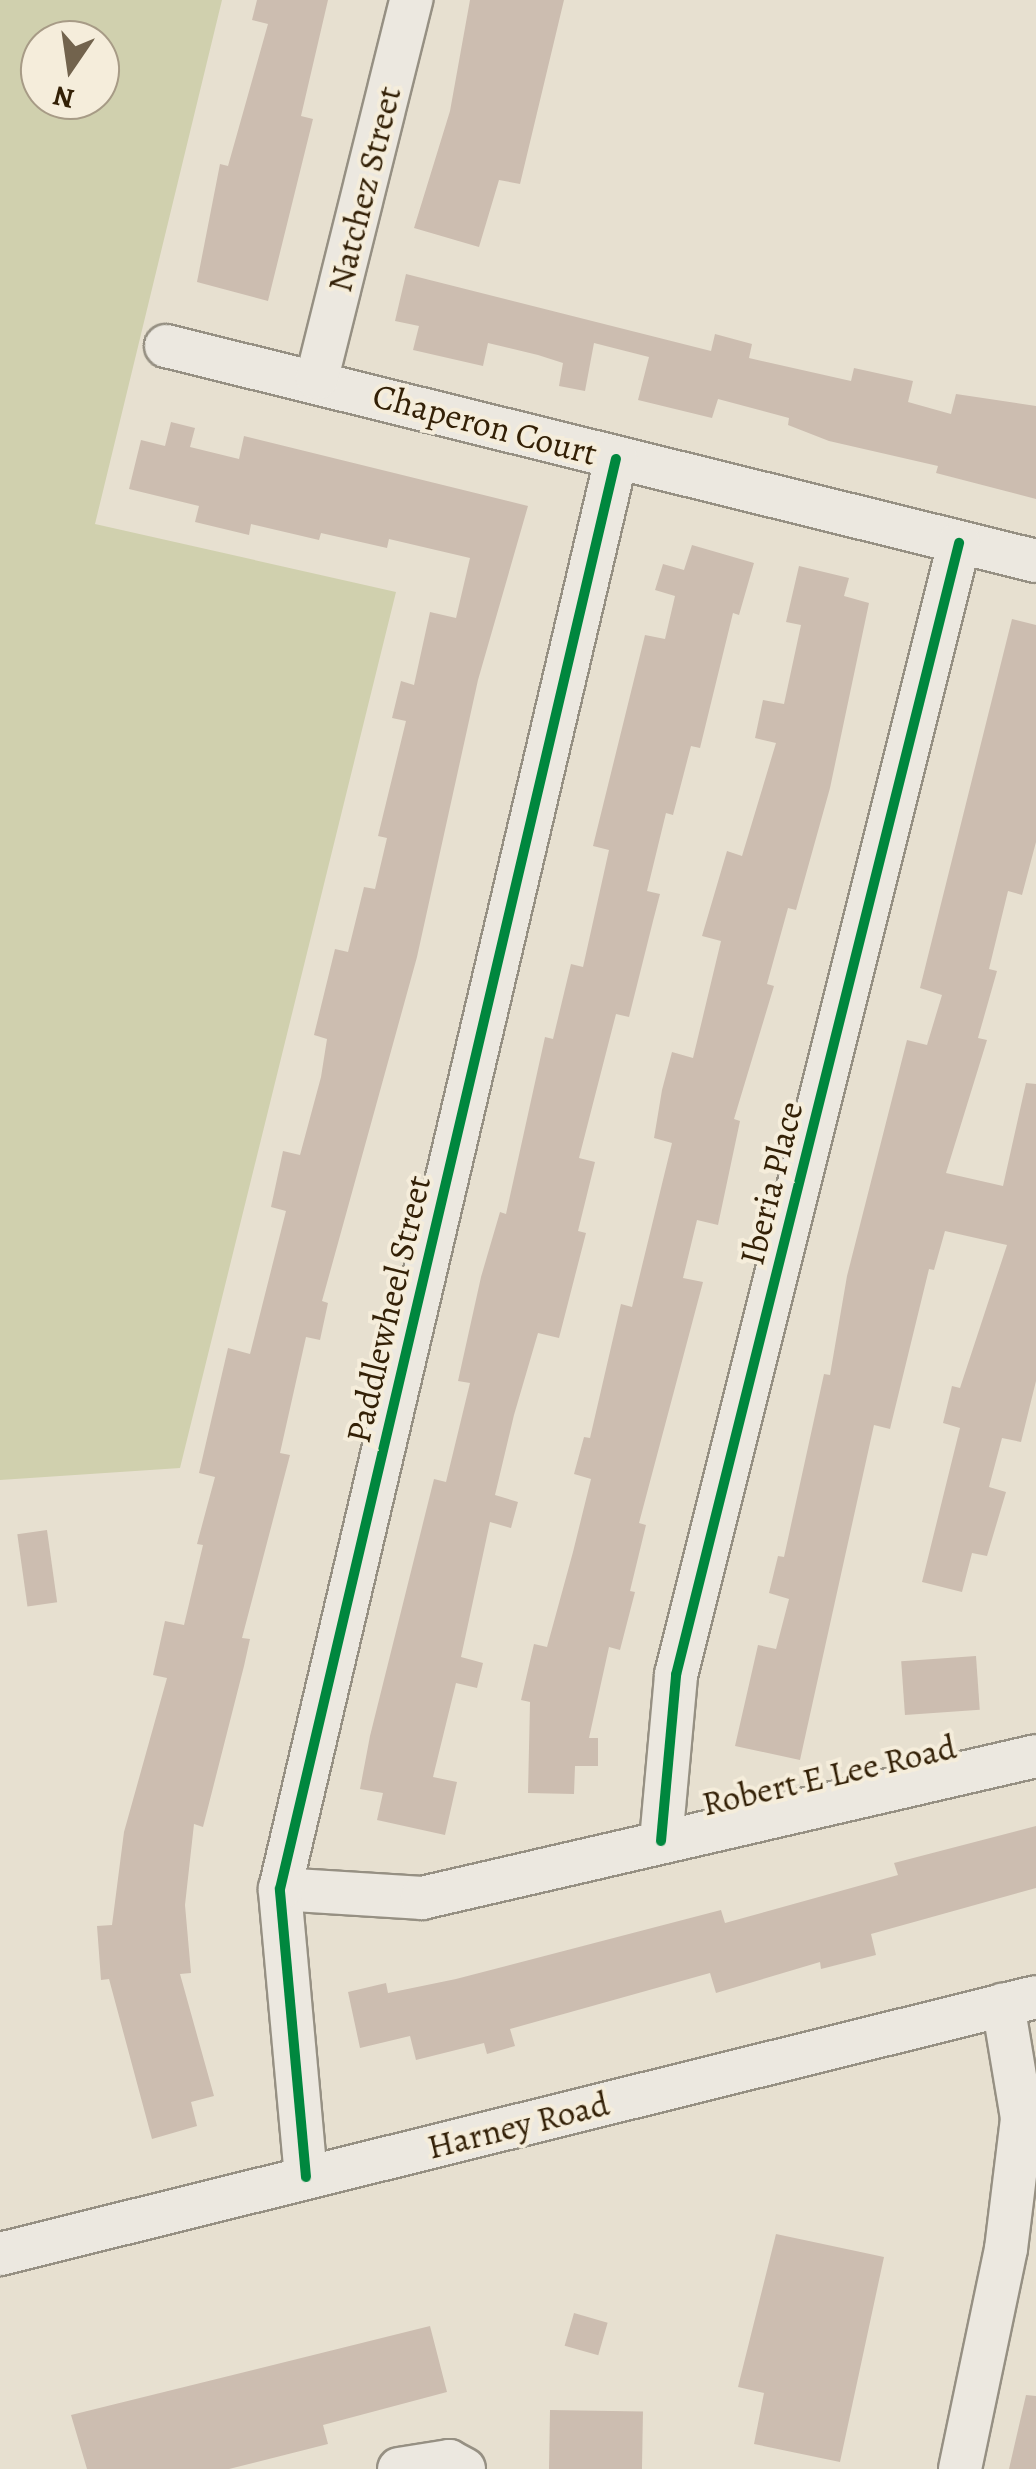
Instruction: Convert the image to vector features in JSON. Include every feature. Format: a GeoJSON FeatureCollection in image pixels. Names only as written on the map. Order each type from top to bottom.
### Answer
{"type":"FeatureCollection","features":[{"type":"Feature","properties":{"kind":"street","name":"Natchez Street"},"geometry":{"type":"LineString","coordinates":[[317,378],[411,0]]}},
{"type":"Feature","properties":{"kind":"street","name":"Chaperon Court"},"geometry":{"type":"LineString","coordinates":[[166,346],[317,378],[616,459],[1036,561]]}},
{"type":"Feature","properties":{"kind":"street","name":"Paddlewheel Street"},"geometry":{"type":"LineString","coordinates":[[306,2177],[280,1889],[616,459]]}},
{"type":"Feature","properties":{"kind":"street","name":"Iberia Place"},"geometry":{"type":"LineString","coordinates":[[661,1842],[676,1675],[959,543]]}},
{"type":"Feature","properties":{"kind":"street","name":"Robert E Lee Road"},"geometry":{"type":"LineString","coordinates":[[280,1889],[422,1898],[1036,1756]]}},
{"type":"Feature","properties":{"kind":"street","name":"Harney Road"},"geometry":{"type":"LineString","coordinates":[[0,2254],[1019,2001]]}},
{"type":"Feature","properties":{"kind":"street"},"geometry":{"type":"LineString","coordinates":[[960,2469],[1006,2249],[1022,2118],[1019,2001]]}},
{"type":"Feature","properties":{"kind":"street"},"geometry":{"type":"LineString","coordinates":[[399,2469],[449,2461],[464,2469]]}},
{"type":"Feature","properties":{"kind":"green space"},"geometry":{"type":"Polygon","coordinates":[[[0,0],[222,0],[95,524],[396,592],[180,1468],[0,1480],[0,0]]]}},
{"type":"Feature","properties":{"kind":"building"},"geometry":{"type":"Polygon","coordinates":[[[257,0],[328,0],[301,116],[313,119],[268,301],[197,282],[220,164],[228,166],[268,24],[252,20],[257,0]]]}},
{"type":"Feature","properties":{"kind":"building"},"geometry":{"type":"Polygon","coordinates":[[[470,0],[564,0],[520,184],[499,180],[479,247],[414,228],[450,111],[470,0]]]}},
{"type":"Feature","properties":{"kind":"building"},"geometry":{"type":"Polygon","coordinates":[[[406,274],[711,351],[715,334],[752,344],[749,358],[851,381],[854,368],[913,381],[908,402],[951,414],[956,394],[1036,406],[1036,499],[936,473],[938,466],[829,441],[788,425],[789,418],[718,399],[712,418],[638,400],[649,357],[594,343],[585,391],[559,386],[563,363],[488,343],[483,366],[413,350],[419,326],[395,321],[406,274]]]}},
{"type":"Feature","properties":{"kind":"building"},"geometry":{"type":"Polygon","coordinates":[[[171,422],[195,428],[190,447],[239,459],[244,436],[528,506],[478,680],[417,957],[322,1301],[328,1303],[320,1340],[306,1337],[280,1453],[290,1455],[242,1638],[250,1639],[244,1666],[203,1827],[194,1824],[185,1905],[191,1973],[180,1974],[214,2096],[191,2102],[197,2126],[152,2139],[109,1979],[101,1980],[97,1926],[112,1925],[124,1832],[167,1678],[153,1675],[165,1621],[184,1625],[203,1545],[197,1544],[215,1477],[199,1473],[228,1348],[250,1354],[286,1211],[271,1207],[283,1151],[300,1155],[321,1077],[327,1039],[314,1035],[335,949],[348,952],[364,887],[375,889],[387,838],[378,836],[406,721],[392,718],[401,681],[414,685],[430,612],[456,618],[470,558],[389,539],[387,548],[321,533],[319,540],[251,524],[249,535],[195,522],[199,506],[129,489],[141,440],[165,446],[171,422]]]}},
{"type":"Feature","properties":{"kind":"building"},"geometry":{"type":"Polygon","coordinates":[[[692,545],[754,563],[739,615],[733,613],[700,748],[691,746],[673,815],[666,813],[647,891],[660,894],[629,1017],[616,1014],[579,1158],[595,1162],[578,1231],[586,1233],[559,1338],[538,1333],[514,1415],[495,1495],[518,1502],[511,1528],[490,1522],[461,1657],[483,1663],[477,1688],[456,1683],[433,1777],[457,1782],[445,1835],[377,1820],[383,1793],[360,1789],[370,1736],[434,1479],[446,1482],[470,1383],[458,1381],[481,1277],[500,1212],[506,1214],[545,1037],[553,1039],[571,964],[583,967],[609,850],[593,846],[645,635],[665,639],[675,596],[655,590],[663,564],[684,570],[692,545]]]}},
{"type":"Feature","properties":{"kind":"building"},"geometry":{"type":"Polygon","coordinates":[[[799,566],[849,578],[844,596],[869,603],[830,788],[796,910],[788,908],[767,984],[774,986],[734,1119],[740,1121],[718,1225],[697,1220],[683,1278],[703,1282],[639,1523],[646,1525],[630,1591],[635,1592],[620,1650],[609,1647],[589,1738],[598,1738],[598,1766],[575,1766],[574,1794],[528,1793],[530,1702],[521,1700],[534,1644],[547,1647],[573,1552],[591,1479],[574,1474],[584,1437],[590,1438],[621,1304],[632,1307],[672,1143],[654,1138],[672,1052],[693,1058],[721,941],[702,936],[727,851],[742,856],[776,743],[755,738],[763,700],[784,704],[801,625],[786,622],[799,566]]]}},
{"type":"Feature","properties":{"kind":"building"},"geometry":{"type":"Polygon","coordinates":[[[1012,619],[1036,625],[1036,842],[1022,895],[1008,891],[989,969],[997,971],[978,1038],[987,1040],[946,1173],[1003,1186],[1026,1083],[1036,1084],[1036,1381],[1021,1442],[1002,1438],[989,1487],[1006,1492],[987,1556],[972,1553],[962,1592],[922,1582],[960,1428],[943,1423],[952,1386],[960,1388],[1007,1245],[945,1231],[934,1270],[929,1269],[890,1429],[874,1425],[800,1760],[735,1746],[758,1645],[776,1649],[789,1599],[769,1593],[778,1556],[784,1557],[824,1374],[830,1375],[847,1276],[907,1040],[927,1045],[942,995],[920,988],[1012,619]]]}},
{"type":"Feature","properties":{"kind":"building"},"geometry":{"type":"Polygon","coordinates":[[[47,1530],[57,1602],[27,1606],[17,1534],[47,1530]]]}},
{"type":"Feature","properties":{"kind":"building"},"geometry":{"type":"Polygon","coordinates":[[[976,1656],[980,1710],[905,1715],[901,1661],[976,1656]]]}},
{"type":"Feature","properties":{"kind":"building"},"geometry":{"type":"Polygon","coordinates":[[[1036,1826],[1036,1888],[871,1934],[876,1955],[821,1969],[820,1962],[716,1993],[710,1973],[510,2029],[515,2046],[487,2054],[484,2043],[416,2060],[410,2036],[360,2048],[348,1992],[386,1983],[388,1993],[456,1979],[721,1910],[725,1923],[898,1875],[894,1863],[1036,1826]]]}},
{"type":"Feature","properties":{"kind":"building"},"geometry":{"type":"Polygon","coordinates":[[[776,2234],[884,2257],[840,2462],[754,2444],[764,2393],[738,2387],[776,2234]]]}},
{"type":"Feature","properties":{"kind":"building"},"geometry":{"type":"Polygon","coordinates":[[[574,2313],[608,2323],[598,2355],[565,2346],[574,2313]]]}},
{"type":"Feature","properties":{"kind":"building"},"geometry":{"type":"Polygon","coordinates":[[[430,2326],[447,2392],[323,2425],[328,2444],[229,2469],[87,2469],[71,2415],[430,2326]]]}},
{"type":"Feature","properties":{"kind":"building"},"geometry":{"type":"Polygon","coordinates":[[[1026,2395],[1036,2396],[1036,2469],[1009,2469],[1026,2395]]]}},
{"type":"Feature","properties":{"kind":"building"},"geometry":{"type":"Polygon","coordinates":[[[550,2410],[643,2412],[642,2469],[549,2469],[550,2410]]]}},
{"type":"Feature","properties":{"kind":"cycle path"},"geometry":{"type":"LineString","coordinates":[[306,2177],[280,1889],[616,459]]}},
{"type":"Feature","properties":{"kind":"cycle path"},"geometry":{"type":"LineString","coordinates":[[661,1841],[676,1675],[959,543]]}}]}
